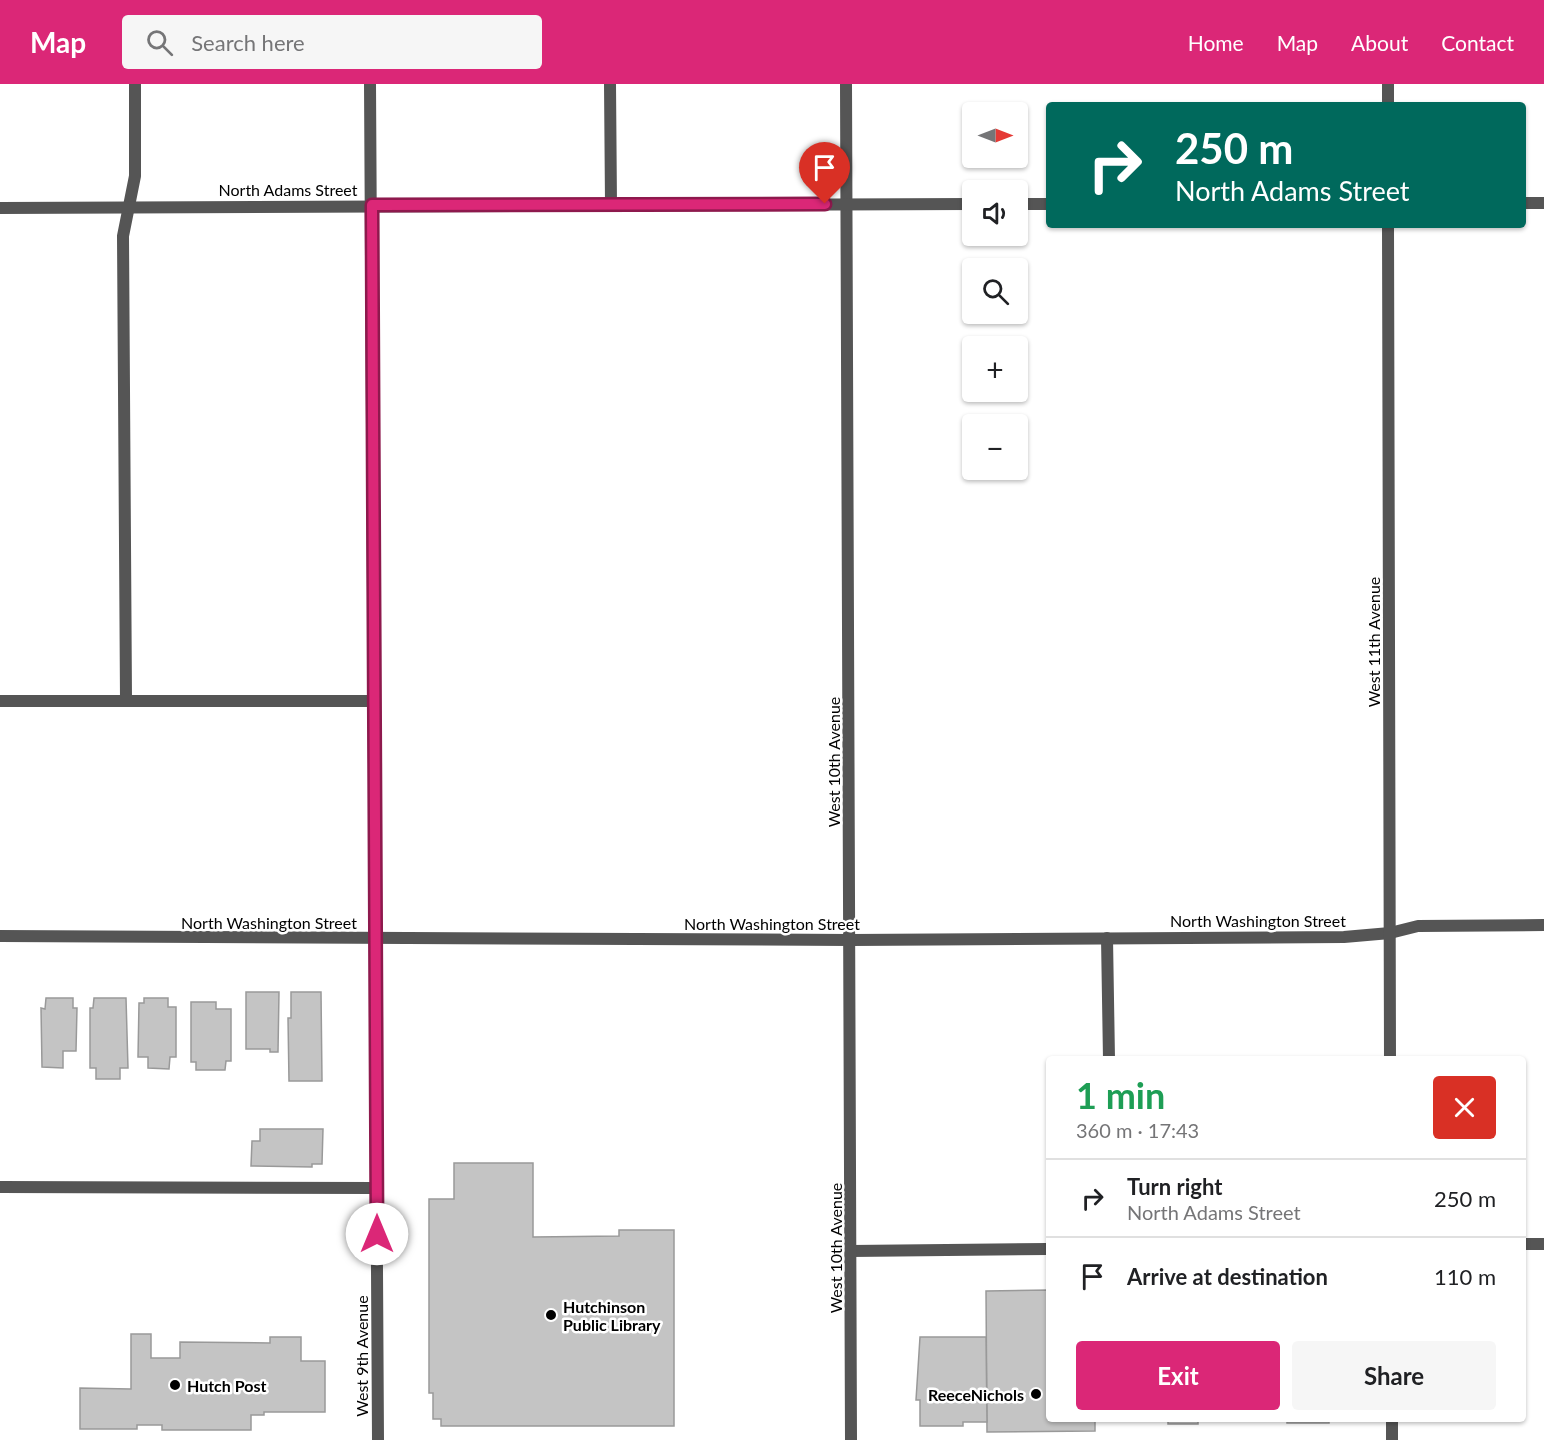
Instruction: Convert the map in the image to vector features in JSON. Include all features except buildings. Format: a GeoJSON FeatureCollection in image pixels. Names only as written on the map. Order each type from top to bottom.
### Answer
{"type":"FeatureCollection","features":[{"type":"Feature","properties":{"kind":"street"},"geometry":{"type":"LineString","coordinates":[[126,699],[123,236],[135,176],[135,84]]}},
{"type":"Feature","properties":{"kind":"street","name":"West 9th Avenue"},"geometry":{"type":"LineString","coordinates":[[370,84],[377,940],[378,1440]]}},
{"type":"Feature","properties":{"kind":"street"},"geometry":{"type":"LineString","coordinates":[[610,84],[611,204]]}},
{"type":"Feature","properties":{"kind":"street","name":"West 10th Avenue"},"geometry":{"type":"LineString","coordinates":[[846,84],[851,1440]]}},
{"type":"Feature","properties":{"kind":"street"},"geometry":{"type":"LineString","coordinates":[[1388,84],[1388,102]]}},
{"type":"Feature","properties":{"kind":"street"},"geometry":{"type":"LineString","coordinates":[[1526,203],[1544,203]]}},
{"type":"Feature","properties":{"kind":"street","name":"North Adams Street"},"geometry":{"type":"LineString","coordinates":[[0,208],[962,204]]}},
{"type":"Feature","properties":{"kind":"street"},"geometry":{"type":"LineString","coordinates":[[1028,204],[1046,204]]}},
{"type":"Feature","properties":{"kind":"street","name":"West 11th Avenue"},"geometry":{"type":"LineString","coordinates":[[1389,228],[1390,1056]]}},
{"type":"Feature","properties":{"kind":"street"},"geometry":{"type":"LineString","coordinates":[[0,700],[375,701]]}},
{"type":"Feature","properties":{"kind":"street","name":"North Washington Street"},"geometry":{"type":"LineString","coordinates":[[0,936],[377,940],[850,940],[1363,936],[1390,933],[1418,926],[1544,925]]}},
{"type":"Feature","properties":{"kind":"street"},"geometry":{"type":"LineString","coordinates":[[1107,938],[1109,1056]]}},
{"type":"Feature","properties":{"kind":"street"},"geometry":{"type":"LineString","coordinates":[[0,1187],[377,1188]]}},
{"type":"Feature","properties":{"kind":"street"},"geometry":{"type":"LineString","coordinates":[[1526,1244],[1544,1244]]}},
{"type":"Feature","properties":{"kind":"street"},"geometry":{"type":"LineString","coordinates":[[851,1251],[1046,1249]]}},
{"type":"Feature","properties":{"kind":"street"},"geometry":{"type":"LineString","coordinates":[[1392,1422],[1392,1440]]}},
{"type":"Feature","properties":{"kind":"place","name":"Hutchinson Public Library"},"geometry":{"type":"Point","coordinates":[551,1315]}},
{"type":"Feature","properties":{"kind":"place","name":"Hutch Post"},"geometry":{"type":"Point","coordinates":[175,1385]}},
{"type":"Feature","properties":{"kind":"place","name":"ReeceNichols"},"geometry":{"type":"Point","coordinates":[1036,1394]}},
{"type":"Feature","properties":{"kind":"route"},"geometry":{"type":"LineString","coordinates":[[377,1234],[372,205],[825,204]]}}]}
